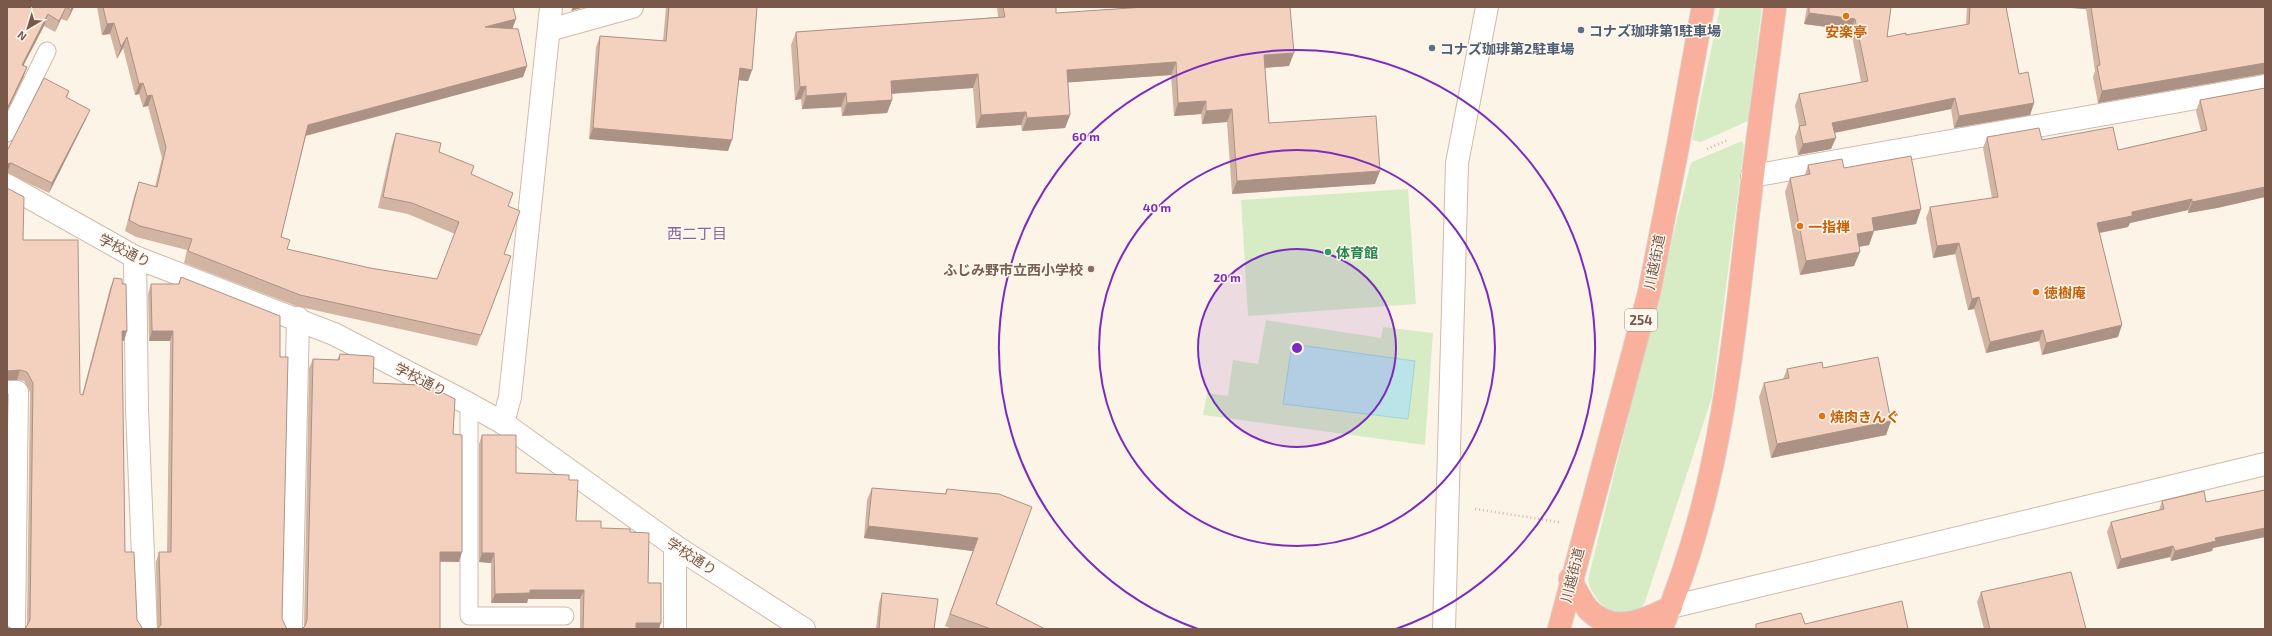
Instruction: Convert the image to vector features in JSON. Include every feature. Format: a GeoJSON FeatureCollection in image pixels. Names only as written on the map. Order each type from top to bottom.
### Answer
{"type":"FeatureCollection","features":[{"type":"Feature","properties":{"kind":"highway","name":"川越街道"},"geometry":{"type":"LineString","coordinates":[[1559,629],[1570,579],[1649,293],[1703,7]]}},
{"type":"Feature","properties":{"kind":"highway"},"geometry":{"type":"LineString","coordinates":[[1661,629],[1671,607],[1705,498],[1732,357],[1752,176],[1775,7]]}},
{"type":"Feature","properties":{"kind":"highway"},"geometry":{"type":"LineString","coordinates":[[1570,579],[1588,608],[1602,621],[1621,624],[1636,623],[1671,607]]}},
{"type":"Feature","properties":{"kind":"street"},"geometry":{"type":"LineString","coordinates":[[503,423],[510,397],[551,7]]}},
{"type":"Feature","properties":{"kind":"street"},"geometry":{"type":"LineString","coordinates":[[549,30],[632,7]]}},
{"type":"Feature","properties":{"kind":"street"},"geometry":{"type":"LineString","coordinates":[[1444,629],[1456,163],[1487,7]]}},
{"type":"Feature","properties":{"kind":"street"},"geometry":{"type":"LineString","coordinates":[[1752,176],[2265,86]]}},
{"type":"Feature","properties":{"kind":"street","name":"学校通り"},"geometry":{"type":"LineString","coordinates":[[7,186],[135,257],[298,318],[334,334],[469,404],[503,423],[675,546],[804,629]]}},
{"type":"Feature","properties":{"kind":"street"},"geometry":{"type":"LineString","coordinates":[[135,257],[137,409],[146,629]]}},
{"type":"Feature","properties":{"kind":"street"},"geometry":{"type":"LineString","coordinates":[[292,629],[298,318]]}},
{"type":"Feature","properties":{"kind":"street"},"geometry":{"type":"LineString","coordinates":[[7,392],[17,392],[11,541],[14,629]]}},
{"type":"Feature","properties":{"kind":"street"},"geometry":{"type":"LineString","coordinates":[[1671,607],[2265,464]]}},
{"type":"Feature","properties":{"kind":"street"},"geometry":{"type":"LineString","coordinates":[[675,546],[675,629]]}},
{"type":"Feature","properties":{"kind":"lane"},"geometry":{"type":"LineString","coordinates":[[7,133],[47,51]]}},
{"type":"Feature","properties":{"kind":"lane"},"geometry":{"type":"LineString","coordinates":[[469,404],[469,616],[565,616]]}},
{"type":"Feature","properties":{"kind":"path"},"geometry":{"type":"LineString","coordinates":[[1705,150],[1734,137]]}},
{"type":"Feature","properties":{"kind":"path"},"geometry":{"type":"LineString","coordinates":[[1447,505],[1560,522]]}},
{"type":"Feature","properties":{"kind":"green space"},"geometry":{"type":"Polygon","coordinates":[[[1720,7],[1762,7],[1748,121],[1701,142],[1692,140],[1720,7]]]}},
{"type":"Feature","properties":{"kind":"green space"},"geometry":{"type":"Polygon","coordinates":[[[1742,141],[1744,146],[1712,397],[1645,602],[1638,613],[1624,615],[1616,614],[1600,602],[1592,591],[1588,580],[1690,166],[1692,162],[1742,141]]]}},
{"type":"Feature","properties":{"kind":"green space","name":"体育館"},"geometry":{"type":"Polygon","coordinates":[[[1408,189],[1416,304],[1248,316],[1241,200],[1408,189]]]}},
{"type":"Feature","properties":{"kind":"green space"},"geometry":{"type":"Polygon","coordinates":[[[1266,320],[1381,338],[1383,327],[1433,333],[1425,445],[1203,415],[1207,393],[1228,396],[1233,360],[1258,364],[1266,320]]]}},
{"type":"Feature","properties":{"kind":"water"},"geometry":{"type":"Polygon","coordinates":[[[1292,344],[1415,361],[1408,419],[1283,404],[1292,344]]]}},
{"type":"Feature","properties":{"kind":"building"},"geometry":{"type":"Polygon","coordinates":[[[7,7],[66,7],[59,21],[48,14],[22,65],[27,67],[7,109],[7,7]]]}},
{"type":"Feature","properties":{"kind":"building"},"geometry":{"type":"Polygon","coordinates":[[[103,7],[513,7],[516,19],[485,27],[518,29],[527,66],[308,125],[281,237],[290,240],[287,249],[370,268],[437,279],[459,222],[412,203],[383,197],[396,133],[441,143],[439,152],[474,166],[471,174],[513,193],[508,206],[520,211],[504,254],[511,256],[481,335],[300,295],[188,251],[192,239],[140,226],[129,220],[139,182],[157,187],[166,147],[152,95],[147,96],[143,83],[139,84],[127,37],[121,47],[114,23],[107,24],[103,7]]]}},
{"type":"Feature","properties":{"kind":"building"},"geometry":{"type":"Polygon","coordinates":[[[669,7],[757,7],[752,70],[740,68],[732,140],[593,128],[600,36],[666,41],[669,7]]]}},
{"type":"Feature","properties":{"kind":"building"},"geometry":{"type":"Polygon","coordinates":[[[1003,7],[1056,7],[1056,13],[1145,7],[1290,7],[1294,53],[1264,55],[1269,123],[1376,116],[1380,171],[1237,181],[1232,109],[1206,111],[1206,101],[1178,103],[1176,62],[1067,70],[1070,115],[1027,118],[1026,112],[981,115],[978,74],[891,81],[892,100],[847,103],[846,93],[806,96],[806,86],[800,87],[796,32],[1005,17],[1003,7]]]}},
{"type":"Feature","properties":{"kind":"building"},"geometry":{"type":"Polygon","coordinates":[[[1809,7],[1891,7],[1887,37],[1969,24],[1970,7],[2006,7],[2019,74],[2028,72],[2034,103],[1959,116],[1955,98],[1832,123],[1836,138],[1803,144],[1799,126],[1806,125],[1799,94],[1868,81],[1855,19],[1809,13],[1809,7]]]}},
{"type":"Feature","properties":{"kind":"building"},"geometry":{"type":"Polygon","coordinates":[[[2091,7],[2265,7],[2265,63],[2102,91],[2097,66],[2100,65],[2091,7]]]}},
{"type":"Feature","properties":{"kind":"building"},"geometry":{"type":"Polygon","coordinates":[[[44,78],[69,91],[66,97],[90,110],[52,183],[11,163],[7,164],[7,151],[44,78]]]}},
{"type":"Feature","properties":{"kind":"building"},"geometry":{"type":"Polygon","coordinates":[[[2265,88],[2265,187],[2192,202],[2192,199],[2132,212],[2132,216],[2097,223],[2122,325],[2046,343],[2043,330],[1990,342],[1979,297],[1972,299],[1959,243],[1937,246],[1930,207],[1998,197],[1987,137],[2039,128],[2042,140],[2113,127],[2118,150],[2207,130],[2200,100],[2265,88]]]}},
{"type":"Feature","properties":{"kind":"building"},"geometry":{"type":"Polygon","coordinates":[[[1911,156],[1921,209],[1872,218],[1874,231],[1857,234],[1860,252],[1806,261],[1790,178],[1810,174],[1808,165],[1842,159],[1844,168],[1911,156]]]}},
{"type":"Feature","properties":{"kind":"building"},"geometry":{"type":"Polygon","coordinates":[[[7,188],[24,197],[23,240],[78,240],[80,394],[83,395],[114,278],[122,279],[122,284],[126,284],[127,331],[122,331],[125,552],[134,552],[137,620],[143,629],[25,629],[30,620],[33,383],[27,372],[20,370],[7,371],[7,188]]]}},
{"type":"Feature","properties":{"kind":"building"},"geometry":{"type":"Polygon","coordinates":[[[181,277],[280,316],[280,357],[288,357],[282,619],[287,629],[157,629],[161,625],[159,552],[171,552],[173,331],[152,331],[151,284],[179,284],[181,277]]]}},
{"type":"Feature","properties":{"kind":"building"},"geometry":{"type":"Polygon","coordinates":[[[340,354],[374,357],[373,383],[420,385],[421,382],[455,399],[453,434],[462,435],[462,552],[440,552],[440,629],[302,629],[307,620],[313,359],[339,360],[340,354]]]}},
{"type":"Feature","properties":{"kind":"building","name":"焼肉きんぐ"},"geometry":{"type":"Polygon","coordinates":[[[1878,357],[1891,421],[1777,444],[1764,383],[1789,378],[1787,369],[1822,362],[1823,368],[1878,357]]]}},
{"type":"Feature","properties":{"kind":"building"},"geometry":{"type":"Polygon","coordinates":[[[7,394],[8,394],[7,461],[7,394]]]}},
{"type":"Feature","properties":{"kind":"building"},"geometry":{"type":"Polygon","coordinates":[[[482,435],[516,435],[516,473],[569,475],[569,480],[578,480],[576,521],[601,521],[601,528],[630,529],[630,532],[649,533],[648,583],[661,583],[661,623],[636,623],[636,629],[583,629],[584,590],[530,590],[530,593],[495,594],[494,553],[482,553],[482,435]]]}},
{"type":"Feature","properties":{"kind":"building"},"geometry":{"type":"Polygon","coordinates":[[[872,488],[946,494],[947,489],[999,494],[1032,507],[996,604],[1045,629],[991,629],[950,614],[978,538],[868,526],[872,488]]]}},
{"type":"Feature","properties":{"kind":"building"},"geometry":{"type":"Polygon","coordinates":[[[2265,490],[2265,528],[2215,538],[2216,541],[2175,551],[2173,546],[2121,559],[2111,522],[2164,509],[2162,501],[2204,491],[2206,502],[2265,490]]]}},
{"type":"Feature","properties":{"kind":"building"},"geometry":{"type":"Polygon","coordinates":[[[2071,572],[2086,629],[1990,629],[1981,592],[2071,572]]]}},
{"type":"Feature","properties":{"kind":"building"},"geometry":{"type":"Polygon","coordinates":[[[882,593],[938,599],[934,629],[879,629],[882,593]]]}},
{"type":"Feature","properties":{"kind":"building"},"geometry":{"type":"Polygon","coordinates":[[[1902,601],[1908,629],[1756,629],[1756,624],[1801,613],[1805,624],[1902,601]]]}},
{"type":"Feature","properties":{"kind":"place","name":"安楽亭"},"geometry":{"type":"Point","coordinates":[1846,16]}},
{"type":"Feature","properties":{"kind":"place","name":"コナズ珈琲第1駐車場"},"geometry":{"type":"Point","coordinates":[1581,30]}},
{"type":"Feature","properties":{"kind":"place","name":"コナズ珈琲第2駐車場"},"geometry":{"type":"Point","coordinates":[1432,48]}},
{"type":"Feature","properties":{"kind":"place","name":"一指禅"},"geometry":{"type":"Point","coordinates":[1800,226]}},
{"type":"Feature","properties":{"kind":"place","name":"体育館"},"geometry":{"type":"Point","coordinates":[1328,252]}},
{"type":"Feature","properties":{"kind":"place","name":"ふじみ野市立西小学校"},"geometry":{"type":"Point","coordinates":[1091,269]}},
{"type":"Feature","properties":{"kind":"place","name":"徳樹庵"},"geometry":{"type":"Point","coordinates":[2036,292]}},
{"type":"Feature","properties":{"kind":"place","name":"焼肉きんぐ"},"geometry":{"type":"Point","coordinates":[1822,416]}},
{"type":"Feature","properties":{"kind":"district","name":"西二丁目"},"geometry":{"type":"Point","coordinates":[697,233]}}]}
